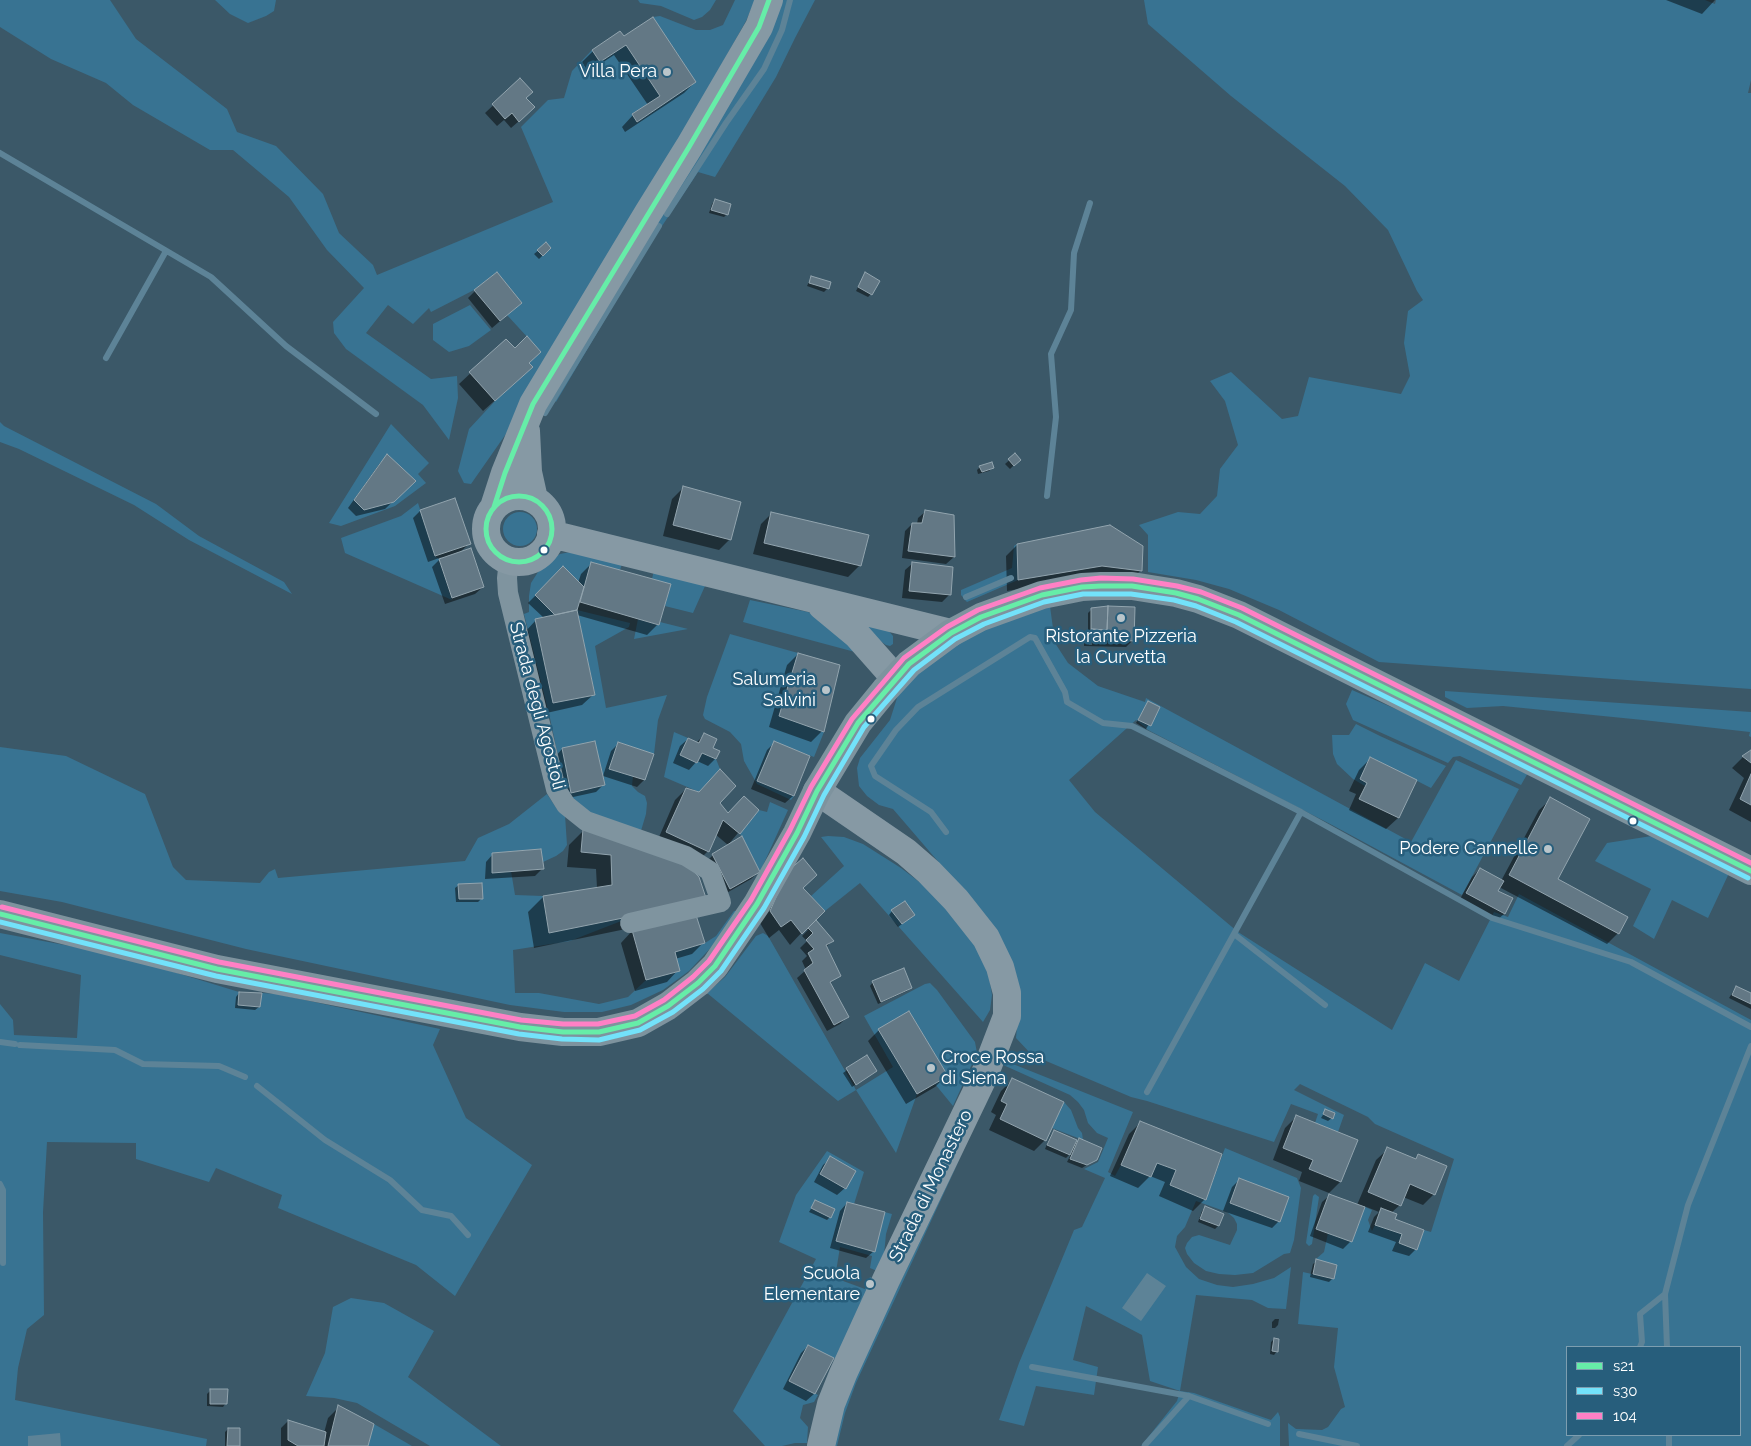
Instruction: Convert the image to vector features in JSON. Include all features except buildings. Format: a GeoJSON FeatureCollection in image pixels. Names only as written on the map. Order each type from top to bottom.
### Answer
{"type":"FeatureCollection","features":[{"type":"Feature","properties":{"kind":"main road"},"geometry":{"type":"LineString","coordinates":[[0,914],[217,969],[520,1027],[562,1032],[599,1032],[638,1023],[668,1006],[698,983],[715,966],[757,904],[797,833],[817,791],[858,723],[895,678],[925,651],[951,633],[981,617],[1029,599],[1053,592],[1082,587],[1132,586],[1169,592],[1224,608],[1751,871]]}},
{"type":"Feature","properties":{"kind":"street"},"geometry":{"type":"LineString","coordinates":[[494,507],[503,500],[513,496],[524,496],[541,504],[550,518],[552,534],[548,545],[541,554],[520,562],[510,560],[494,550],[486,533],[489,515],[494,507],[525,420],[759,27],[769,0]]}},
{"type":"Feature","properties":{"kind":"street"},"geometry":{"type":"LineString","coordinates":[[525,420],[528,472],[534,500]]}},
{"type":"Feature","properties":{"kind":"street"},"geometry":{"type":"LineString","coordinates":[[552,534],[951,633]]}},
{"type":"Feature","properties":{"kind":"street","name":"Strada degli Agostoli"},"geometry":{"type":"LineString","coordinates":[[510,560],[507,578],[508,594],[556,789],[566,804],[586,821],[686,856],[710,871],[721,902],[630,923]]}},
{"type":"Feature","properties":{"kind":"street"},"geometry":{"type":"LineString","coordinates":[[810,599],[834,614],[857,634],[895,678]]}},
{"type":"Feature","properties":{"kind":"street","name":"Strada di Monastero"},"geometry":{"type":"LineString","coordinates":[[817,791],[906,852],[929,872],[956,900],[986,938],[1000,967],[1008,993],[1007,1016],[984,1076],[843,1374],[831,1404],[821,1446]]}},
{"type":"Feature","properties":{"kind":"shaded area"},"geometry":{"type":"Polygon","coordinates":[[[0,0],[110,0],[136,39],[227,109],[237,132],[276,146],[323,194],[339,233],[373,265],[377,275],[553,202],[521,127],[548,100],[564,98],[572,71],[592,50],[600,62],[626,45],[660,96],[632,114],[637,122],[696,82],[653,17],[660,16],[696,30],[710,30],[723,25],[735,0],[755,0],[746,21],[678,142],[508,431],[471,484],[464,483],[458,471],[469,429],[495,401],[532,367],[529,363],[541,352],[507,315],[522,303],[497,272],[474,290],[431,312],[429,308],[413,324],[388,305],[366,333],[431,379],[457,376],[458,398],[449,440],[423,405],[346,349],[334,333],[333,322],[364,288],[327,250],[289,197],[233,150],[210,150],[133,105],[106,83],[51,59],[0,27],[0,0]]]}},
{"type":"Feature","properties":{"kind":"shaded area"},"geometry":{"type":"Polygon","coordinates":[[[215,0],[276,0],[274,11],[248,23],[230,14],[215,0]]]}},
{"type":"Feature","properties":{"kind":"shaded area"},"geometry":{"type":"Polygon","coordinates":[[[638,0],[716,0],[710,10],[702,17],[694,20],[661,6],[640,3],[638,0]]]}},
{"type":"Feature","properties":{"kind":"shaded area"},"geometry":{"type":"Polygon","coordinates":[[[781,0],[815,0],[776,77],[715,177],[698,172],[648,247],[556,402],[550,395],[781,0]]]}},
{"type":"Feature","properties":{"kind":"shaded area"},"geometry":{"type":"Polygon","coordinates":[[[1144,0],[1705,0],[1715,4],[1716,0],[1751,0],[1751,80],[1748,93],[1751,93],[1751,689],[1379,662],[1279,610],[1229,589],[1196,580],[1148,572],[1148,535],[1139,525],[1178,512],[1200,514],[1217,496],[1220,469],[1238,445],[1225,401],[1210,381],[1231,372],[1282,419],[1298,416],[1309,377],[1401,394],[1410,376],[1404,343],[1408,311],[1423,300],[1388,230],[1345,186],[1231,96],[1148,24],[1144,0]]]}},
{"type":"Feature","properties":{"kind":"shaded area"},"geometry":{"type":"Polygon","coordinates":[[[470,305],[491,330],[469,346],[449,352],[433,340],[433,324],[470,305]]]}},
{"type":"Feature","properties":{"kind":"shaded area"},"geometry":{"type":"Polygon","coordinates":[[[0,422],[4,426],[156,504],[199,536],[284,582],[292,594],[189,540],[134,505],[19,449],[0,442],[0,422]]]}},
{"type":"Feature","properties":{"kind":"shaded area"},"geometry":{"type":"Polygon","coordinates":[[[391,424],[429,463],[418,474],[426,483],[395,506],[341,526],[329,523],[391,424]]]}},
{"type":"Feature","properties":{"kind":"shaded area"},"geometry":{"type":"Polygon","coordinates":[[[418,503],[452,600],[345,553],[341,538],[401,516],[418,503]]]}},
{"type":"Feature","properties":{"kind":"shaded area"},"geometry":{"type":"Polygon","coordinates":[[[520,512],[527,513],[532,517],[536,522],[536,536],[532,541],[527,545],[520,546],[513,545],[508,541],[504,536],[503,529],[504,522],[508,517],[513,513],[520,512]]]}},
{"type":"Feature","properties":{"kind":"shaded area"},"geometry":{"type":"Polygon","coordinates":[[[1017,544],[1018,580],[967,602],[961,595],[961,590],[1012,568],[1014,546],[1017,544]]]}},
{"type":"Feature","properties":{"kind":"shaded area"},"geometry":{"type":"Polygon","coordinates":[[[570,552],[623,561],[620,570],[592,562],[584,587],[563,566],[535,595],[555,615],[535,619],[553,703],[595,694],[577,610],[630,623],[629,627],[595,646],[606,708],[667,695],[658,720],[654,754],[610,769],[633,776],[632,786],[645,796],[647,803],[646,814],[640,834],[588,815],[566,794],[550,718],[524,614],[529,612],[531,583],[538,572],[560,554],[570,552]],[[595,741],[562,748],[572,793],[605,785],[595,741]]]}},
{"type":"Feature","properties":{"kind":"shaded area"},"geometry":{"type":"Polygon","coordinates":[[[654,570],[705,586],[693,613],[665,606],[671,584],[652,579],[654,570]]]}},
{"type":"Feature","properties":{"kind":"shaded area"},"geometry":{"type":"Polygon","coordinates":[[[1049,599],[1055,643],[1068,663],[1098,686],[1145,702],[1146,698],[1411,842],[1456,760],[1519,789],[1462,895],[1148,730],[1136,720],[1069,780],[1095,812],[1238,932],[1392,1030],[1425,963],[1459,981],[1494,912],[1508,917],[1519,894],[1751,1020],[1751,1446],[1289,1446],[1288,1423],[1296,1429],[1322,1430],[1328,1427],[1341,1409],[1345,1407],[1334,1367],[1338,1328],[1298,1324],[1303,1272],[1334,1279],[1316,1259],[1324,1252],[1328,1233],[1352,1242],[1365,1207],[1372,1210],[1368,1220],[1372,1231],[1375,1225],[1402,1234],[1399,1243],[1417,1250],[1424,1230],[1431,1232],[1454,1159],[1375,1124],[1368,1117],[1300,1084],[1294,1090],[1344,1115],[1338,1132],[1315,1123],[1318,1114],[1291,1104],[1274,1142],[1131,1097],[1032,1055],[1016,1038],[1017,1026],[966,894],[893,809],[879,805],[867,796],[859,786],[857,768],[860,758],[890,720],[898,695],[903,688],[955,643],[1049,599]]]}},
{"type":"Feature","properties":{"kind":"shaded area"},"geometry":{"type":"Polygon","coordinates":[[[750,600],[808,612],[828,620],[855,652],[743,622],[750,600]]]}},
{"type":"Feature","properties":{"kind":"shaded area"},"geometry":{"type":"Polygon","coordinates":[[[862,618],[887,629],[893,636],[893,644],[890,646],[886,645],[869,633],[862,618]]]}},
{"type":"Feature","properties":{"kind":"shaded area"},"geometry":{"type":"Polygon","coordinates":[[[638,619],[659,625],[660,622],[688,629],[634,639],[638,619]]]}},
{"type":"Feature","properties":{"kind":"shaded area"},"geometry":{"type":"Polygon","coordinates":[[[730,634],[798,653],[779,715],[824,732],[814,757],[774,742],[757,781],[794,796],[791,800],[757,784],[744,761],[741,744],[730,732],[705,719],[703,715],[707,697],[730,634]]]}},
{"type":"Feature","properties":{"kind":"shaded area"},"geometry":{"type":"Polygon","coordinates":[[[1352,690],[1465,739],[1529,771],[1521,785],[1460,756],[1453,757],[1448,763],[1353,720],[1346,704],[1352,690]]]}},
{"type":"Feature","properties":{"kind":"shaded area"},"geometry":{"type":"Polygon","coordinates":[[[1445,691],[1751,712],[1751,737],[1749,736],[1750,732],[1643,720],[1503,706],[1467,708],[1445,697],[1445,691]]]}},
{"type":"Feature","properties":{"kind":"shaded area"},"geometry":{"type":"Polygon","coordinates":[[[1356,724],[1446,766],[1431,788],[1370,757],[1360,779],[1367,783],[1365,786],[1353,779],[1337,764],[1333,754],[1332,735],[1349,735],[1356,724]]]}},
{"type":"Feature","properties":{"kind":"shaded area"},"geometry":{"type":"Polygon","coordinates":[[[674,732],[688,738],[680,755],[697,763],[702,753],[716,759],[720,769],[699,792],[664,777],[674,732]]]}},
{"type":"Feature","properties":{"kind":"shaded area"},"geometry":{"type":"Polygon","coordinates":[[[0,747],[66,756],[145,794],[173,867],[186,880],[260,883],[269,872],[275,869],[278,878],[465,861],[478,838],[509,824],[547,794],[557,809],[565,815],[567,845],[563,851],[543,862],[541,849],[493,853],[492,872],[511,871],[515,895],[543,896],[549,933],[629,918],[570,941],[513,950],[515,993],[539,993],[599,1004],[628,997],[646,980],[679,971],[675,952],[705,943],[716,936],[734,911],[738,911],[719,939],[689,971],[663,990],[631,1005],[602,1012],[564,1012],[510,1005],[246,949],[62,902],[0,891],[0,747]]]}},
{"type":"Feature","properties":{"kind":"shaded area"},"geometry":{"type":"Polygon","coordinates":[[[770,802],[788,810],[760,872],[740,834],[759,810],[767,812],[770,802]]]}},
{"type":"Feature","properties":{"kind":"shaded area"},"geometry":{"type":"Polygon","coordinates":[[[1658,835],[1730,871],[1708,918],[1672,900],[1654,939],[1633,926],[1651,889],[1595,861],[1607,843],[1658,835]]]}},
{"type":"Feature","properties":{"kind":"shaded area"},"geometry":{"type":"Polygon","coordinates":[[[821,837],[844,837],[863,844],[901,868],[922,884],[972,938],[988,969],[992,995],[990,1010],[983,1022],[860,883],[825,911],[811,896],[844,866],[821,837]]]}},
{"type":"Feature","properties":{"kind":"shaded area"},"geometry":{"type":"Polygon","coordinates":[[[0,933],[86,949],[161,968],[239,992],[238,1005],[260,1007],[262,993],[277,994],[440,1029],[433,1045],[466,1118],[532,1165],[455,1296],[416,1265],[278,1208],[282,1195],[216,1168],[209,1182],[136,1159],[136,1143],[47,1142],[43,1212],[44,1315],[27,1329],[18,1368],[15,1400],[207,1439],[206,1446],[0,1446],[0,1004],[13,1020],[14,1035],[77,1038],[81,975],[0,955],[0,933]]]}},
{"type":"Feature","properties":{"kind":"shaded area"},"geometry":{"type":"Polygon","coordinates":[[[763,933],[768,936],[856,1090],[838,1101],[707,993],[725,977],[756,936],[763,933]]]}},
{"type":"Feature","properties":{"kind":"shaded area"},"geometry":{"type":"Polygon","coordinates":[[[930,983],[975,1042],[977,1053],[953,1106],[935,1084],[947,1076],[909,1011],[879,1029],[917,1094],[896,1153],[856,1090],[893,1067],[864,1016],[930,983]]]}},
{"type":"Feature","properties":{"kind":"shaded area"},"geometry":{"type":"Polygon","coordinates":[[[1003,1060],[1133,1112],[1108,1172],[1115,1176],[1121,1165],[1151,1177],[1157,1163],[1176,1170],[1170,1185],[1206,1200],[1225,1148],[1297,1178],[1301,1188],[1294,1240],[1290,1253],[1284,1254],[1253,1273],[1235,1275],[1206,1271],[1194,1263],[1187,1254],[1185,1248],[1187,1243],[1192,1237],[1199,1235],[1230,1245],[1237,1230],[1237,1224],[1234,1218],[1227,1212],[1196,1201],[1185,1227],[1177,1236],[1175,1247],[1186,1267],[1199,1279],[1217,1285],[1233,1287],[1253,1284],[1274,1278],[1291,1267],[1286,1309],[1268,1308],[1252,1300],[1196,1295],[1180,1391],[1150,1381],[1142,1335],[1086,1306],[1073,1360],[1098,1367],[1094,1395],[1036,1386],[1024,1426],[999,1420],[1019,1363],[1074,1230],[1082,1227],[1105,1178],[1084,1169],[1098,1162],[1108,1138],[1097,1133],[1088,1123],[1084,1110],[1070,1095],[1001,1064],[1003,1060]]]}},
{"type":"Feature","properties":{"kind":"shaded area"},"geometry":{"type":"Polygon","coordinates":[[[1064,1102],[1071,1110],[1082,1133],[1083,1140],[1052,1128],[1064,1102]]]}},
{"type":"Feature","properties":{"kind":"shaded area"},"geometry":{"type":"Polygon","coordinates":[[[827,1151],[864,1172],[854,1204],[892,1214],[886,1234],[884,1255],[877,1271],[870,1268],[872,1256],[840,1247],[835,1278],[865,1289],[870,1277],[873,1279],[836,1359],[808,1345],[789,1381],[818,1395],[814,1402],[803,1405],[800,1418],[808,1427],[807,1443],[765,1446],[733,1411],[816,1259],[779,1242],[796,1195],[827,1151]]]}},
{"type":"Feature","properties":{"kind":"shaded area"},"geometry":{"type":"Polygon","coordinates":[[[963,1152],[856,1383],[845,1413],[837,1446],[833,1446],[847,1392],[963,1152]]]}},
{"type":"Feature","properties":{"kind":"shaded area"},"geometry":{"type":"Polygon","coordinates":[[[1315,1194],[1319,1197],[1312,1244],[1309,1246],[1306,1243],[1313,1196],[1315,1194]]]}},
{"type":"Feature","properties":{"kind":"shaded area"},"geometry":{"type":"Polygon","coordinates":[[[1147,1273],[1166,1286],[1141,1321],[1122,1308],[1147,1273]]]}},
{"type":"Feature","properties":{"kind":"shaded area"},"geometry":{"type":"Polygon","coordinates":[[[351,1298],[384,1303],[434,1331],[408,1377],[501,1446],[430,1446],[357,1403],[334,1398],[306,1396],[325,1353],[333,1307],[351,1298]]]}},
{"type":"Feature","properties":{"kind":"shaded area"},"geometry":{"type":"Polygon","coordinates":[[[1180,1391],[1194,1393],[1271,1420],[1278,1412],[1280,1417],[1280,1446],[1141,1446],[1177,1401],[1180,1391]]]}},
{"type":"Feature","properties":{"kind":"shaded area"},"geometry":{"type":"Polygon","coordinates":[[[374,1424],[412,1446],[368,1446],[374,1424]]]}},
{"type":"Feature","properties":{"kind":"shaded area"},"geometry":{"type":"Polygon","coordinates":[[[60,1433],[61,1446],[28,1446],[28,1436],[60,1433]]]}},
{"type":"Feature","properties":{"kind":"waterway"},"geometry":{"type":"LineString","coordinates":[[667,214],[726,123],[764,69],[782,30],[790,0]]}},
{"type":"Feature","properties":{"kind":"waterway"},"geometry":{"type":"LineString","coordinates":[[0,153],[211,277],[286,346],[376,414]]}},
{"type":"Feature","properties":{"kind":"waterway"},"geometry":{"type":"LineString","coordinates":[[1047,496],[1056,417],[1051,354],[1071,310],[1074,253],[1090,203]]}},
{"type":"Feature","properties":{"kind":"waterway"},"geometry":{"type":"LineString","coordinates":[[545,413],[659,226]]}},
{"type":"Feature","properties":{"kind":"waterway"},"geometry":{"type":"LineString","coordinates":[[106,358],[166,251]]}},
{"type":"Feature","properties":{"kind":"waterway"},"geometry":{"type":"LineString","coordinates":[[966,597],[1011,578]]}},
{"type":"Feature","properties":{"kind":"waterway"},"geometry":{"type":"LineString","coordinates":[[946,832],[931,812],[875,776],[871,766],[896,730],[918,707],[1030,637],[1035,638],[1065,692],[1067,702],[1103,723],[1132,726],[1160,740],[1301,812],[1492,918],[1631,962],[1751,1027]]}},
{"type":"Feature","properties":{"kind":"waterway"},"geometry":{"type":"LineString","coordinates":[[1147,1092],[1301,812]]}},
{"type":"Feature","properties":{"kind":"waterway"},"geometry":{"type":"LineString","coordinates":[[1234,934],[1325,1005]]}},
{"type":"Feature","properties":{"kind":"waterway"},"geometry":{"type":"LineString","coordinates":[[0,1042],[15,1044]]}},
{"type":"Feature","properties":{"kind":"waterway"},"geometry":{"type":"LineString","coordinates":[[20,1045],[115,1050],[143,1064],[219,1066],[245,1077]]}},
{"type":"Feature","properties":{"kind":"waterway"},"geometry":{"type":"LineString","coordinates":[[1667,1346],[1665,1294],[1688,1205],[1751,1046]]}},
{"type":"Feature","properties":{"kind":"waterway"},"geometry":{"type":"LineString","coordinates":[[257,1086],[325,1140],[390,1180],[422,1210],[451,1216],[468,1235]]}},
{"type":"Feature","properties":{"kind":"waterway"},"geometry":{"type":"LineString","coordinates":[[0,1184],[3,1190],[3,1263]]}},
{"type":"Feature","properties":{"kind":"waterway"},"geometry":{"type":"LineString","coordinates":[[1640,1346],[1642,1342],[1640,1314],[1665,1294]]}},
{"type":"Feature","properties":{"kind":"waterway"},"geometry":{"type":"LineString","coordinates":[[1032,1367],[1189,1396],[1268,1424]]}},
{"type":"Feature","properties":{"kind":"waterway"},"geometry":{"type":"LineString","coordinates":[[1145,1445],[1189,1396]]}},
{"type":"Feature","properties":{"kind":"waterway"},"geometry":{"type":"LineString","coordinates":[[1299,1434],[1357,1446]]}},
{"type":"Feature","properties":{"kind":"waterway"},"geometry":{"type":"LineString","coordinates":[[1567,1446],[1578,1436]]}},
{"type":"Feature","properties":{"kind":"waterway"},"geometry":{"type":"LineString","coordinates":[[1669,1436],[1669,1446]]}},
{"type":"Feature","properties":{"kind":"transit line","name":"s21"},"geometry":{"type":"LineString","coordinates":[[494,507],[505,473],[533,404],[689,147],[759,27],[769,0]]}},
{"type":"Feature","properties":{"kind":"transit line","name":"s21"},"geometry":{"type":"LineString","coordinates":[[519,496],[531,499],[542,506],[549,517],[552,529],[549,541],[542,552],[531,559],[519,562],[507,559],[496,552],[489,541],[486,529],[489,517],[496,506],[507,499],[519,496]]}},
{"type":"Feature","properties":{"kind":"transit line","name":"104"},"geometry":{"type":"LineString","coordinates":[[2,907],[219,962],[521,1020],[563,1024],[598,1024],[635,1016],[664,1000],[693,977],[709,961],[751,900],[790,830],[811,787],[852,719],[904,658],[947,627],[978,610],[1040,588],[1101,578],[1133,579],[1177,586],[1201,592],[1242,608],[1751,863]]}},
{"type":"Feature","properties":{"kind":"transit line","name":"s21"},"geometry":{"type":"LineString","coordinates":[[0,914],[217,969],[520,1027],[563,1032],[599,1032],[638,1023],[668,1006],[698,983],[715,966],[757,904],[797,833],[817,791],[858,723],[909,664],[951,633],[981,617],[1042,595],[1082,587],[1101,586],[1132,586],[1176,593],[1198,599],[1239,615],[1751,871]]}},
{"type":"Feature","properties":{"kind":"transit line","name":"s30"},"geometry":{"type":"LineString","coordinates":[[0,922],[216,976],[519,1034],[562,1039],[599,1040],[640,1030],[673,1012],[703,989],[721,971],[764,908],[804,837],[824,795],[864,727],[914,670],[955,639],[984,624],[1044,602],[1083,594],[1131,594],[1174,600],[1196,606],[1236,622],[1748,878]]}},
{"type":"Feature","properties":{"kind":"place","name":"Villa Pera"},"geometry":{"type":"Point","coordinates":[667,72]}},
{"type":"Feature","properties":{"kind":"place","name":"Ristorante Pizzeria la Curvetta"},"geometry":{"type":"Point","coordinates":[1121,618]}},
{"type":"Feature","properties":{"kind":"place","name":"Salumeria Salvini"},"geometry":{"type":"Point","coordinates":[826,690]}},
{"type":"Feature","properties":{"kind":"place","name":"Podere Cannelle"},"geometry":{"type":"Point","coordinates":[1548,849]}},
{"type":"Feature","properties":{"kind":"place","name":"Croce Rossa di Siena"},"geometry":{"type":"Point","coordinates":[931,1068]}},
{"type":"Feature","properties":{"kind":"place","name":"Scuola Elementare"},"geometry":{"type":"Point","coordinates":[870,1284]}}]}
